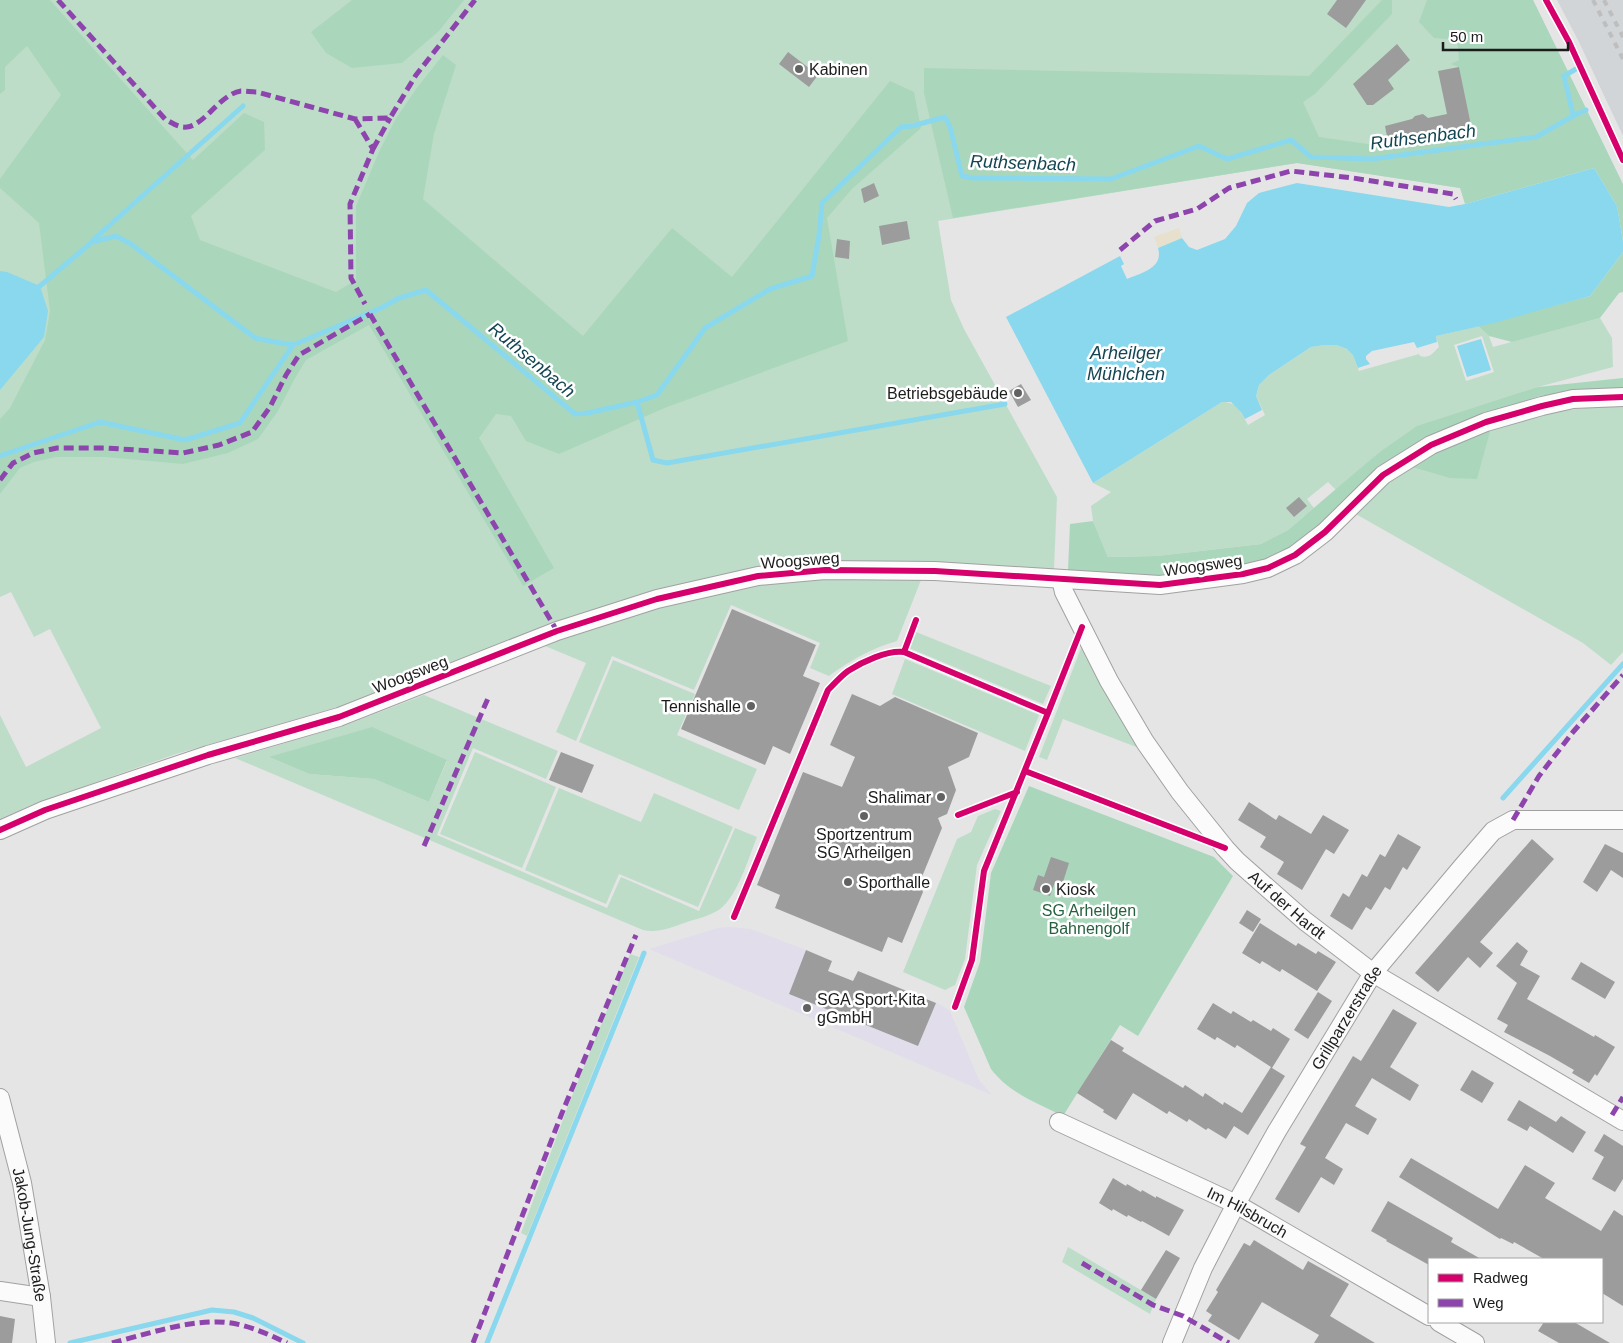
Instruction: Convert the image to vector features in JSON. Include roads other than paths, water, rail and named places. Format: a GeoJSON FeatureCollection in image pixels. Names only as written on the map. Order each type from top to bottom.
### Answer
{"type":"FeatureCollection","features":[{"type":"Feature","properties":{"kind":"street","name":"Woogsweg"},"geometry":{"type":"LineString","coordinates":[[0,830],[45,810],[199,758],[339,716],[557,631],[657,599],[758,576],[825,570],[935,571],[1160,585],[1243,574],[1268,568],[1295,555],[1325,532],[1383,475],[1431,445],[1486,422],[1542,406],[1573,400],[1623,397]]}},
{"type":"Feature","properties":{"kind":"street","name":"Auf der Hardt"},"geometry":{"type":"LineString","coordinates":[[1061,579],[1064,592],[1109,681],[1145,742],[1180,792],[1224,848],[1305,921],[1373,973],[1623,1121]]}},
{"type":"Feature","properties":{"kind":"street","name":"Grillparzerstraße"},"geometry":{"type":"LineString","coordinates":[[1172,1343],[1203,1268],[1236,1204],[1277,1131],[1373,973],[1493,831],[1513,820],[1623,820]]}},
{"type":"Feature","properties":{"kind":"street","name":"Jakob-Jung-Straße"},"geometry":{"type":"LineString","coordinates":[[0,1098],[22,1183],[41,1297],[46,1343]]}},
{"type":"Feature","properties":{"kind":"street","name":"Im Hilsbruch"},"geometry":{"type":"LineString","coordinates":[[1059,1122],[1236,1204],[1428,1315]]}},
{"type":"Feature","properties":{"kind":"street"},"geometry":{"type":"LineString","coordinates":[[0,1291],[41,1297]]}},
{"type":"Feature","properties":{"kind":"street"},"geometry":{"type":"LineString","coordinates":[[1441,1323],[1475,1343]]}},
{"type":"Feature","properties":{"kind":"water","name":"Arheilger Mühlchen"},"geometry":{"type":"Polygon","coordinates":[[[1594,168],[1617,206],[1623,252],[1590,296],[1494,323],[1436,336],[1437,342],[1417,348],[1414,342],[1372,351],[1366,356],[1370,364],[1358,368],[1353,355],[1347,349],[1336,345],[1311,347],[1269,375],[1259,385],[1256,396],[1262,410],[1245,419],[1231,402],[1222,402],[1093,483],[1006,317],[1120,256],[1124,264],[1121,266],[1127,279],[1145,272],[1155,265],[1159,255],[1158,248],[1182,238],[1189,247],[1197,250],[1225,239],[1236,226],[1247,203],[1259,193],[1297,183],[1449,207],[1594,168]]]}},
{"type":"Feature","properties":{"kind":"water"},"geometry":{"type":"Polygon","coordinates":[[[0,271],[7,272],[40,286],[48,311],[44,337],[0,390],[0,271]]]}},
{"type":"Feature","properties":{"kind":"water"},"geometry":{"type":"Polygon","coordinates":[[[1481,339],[1491,370],[1467,377],[1457,346],[1481,339]]]}},
{"type":"Feature","properties":{"kind":"waterway","name":"Ruthsenbach"},"geometry":{"type":"LineString","coordinates":[[1573,115],[1564,76],[1576,69]]}},
{"type":"Feature","properties":{"kind":"waterway"},"geometry":{"type":"LineString","coordinates":[[93,240],[243,106]]}},
{"type":"Feature","properties":{"kind":"waterway","name":"Ruthsenbach"},"geometry":{"type":"LineString","coordinates":[[34,289],[92,242],[116,236],[131,244],[255,338],[293,345],[381,308],[399,298],[426,290],[575,414],[588,413],[637,402],[657,395],[705,328],[770,289],[812,276],[822,203],[901,127],[945,117],[950,127],[962,176],[973,178],[1111,179],[1199,146],[1227,159],[1291,140],[1311,157],[1372,159],[1536,137],[1586,110]]}},
{"type":"Feature","properties":{"kind":"waterway"},"geometry":{"type":"LineString","coordinates":[[0,456],[100,422],[185,440],[240,423],[293,345]]}},
{"type":"Feature","properties":{"kind":"waterway"},"geometry":{"type":"LineString","coordinates":[[637,402],[653,460],[667,463],[1005,404]]}},
{"type":"Feature","properties":{"kind":"waterway"},"geometry":{"type":"LineString","coordinates":[[1503,798],[1623,664]]}},
{"type":"Feature","properties":{"kind":"waterway"},"geometry":{"type":"LineString","coordinates":[[487,1343],[644,953]]}},
{"type":"Feature","properties":{"kind":"waterway"},"geometry":{"type":"LineString","coordinates":[[70,1343],[212,1310],[234,1312],[253,1318],[303,1343]]}},
{"type":"Feature","properties":{"kind":"railway"},"geometry":{"type":"LineString","coordinates":[[1593,0],[1623,59]]}},
{"type":"Feature","properties":{"kind":"railway"},"geometry":{"type":"LineString","coordinates":[[1604,0],[1623,37]]}},
{"type":"Feature","properties":{"kind":"place","name":"Kabinen"},"geometry":{"type":"Point","coordinates":[799,69]}},
{"type":"Feature","properties":{"kind":"place","name":"Betriebsgebäude"},"geometry":{"type":"Point","coordinates":[1018,393]}},
{"type":"Feature","properties":{"kind":"place","name":"Tennishalle"},"geometry":{"type":"Point","coordinates":[751,706]}},
{"type":"Feature","properties":{"kind":"place","name":"Shalimar"},"geometry":{"type":"Point","coordinates":[941,797]}},
{"type":"Feature","properties":{"kind":"place","name":"Sportzentrum SG Arheilgen"},"geometry":{"type":"Point","coordinates":[864,816]}},
{"type":"Feature","properties":{"kind":"place","name":"Sporthalle"},"geometry":{"type":"Point","coordinates":[848,882]}},
{"type":"Feature","properties":{"kind":"place","name":"Kiosk"},"geometry":{"type":"Point","coordinates":[1046,889]}},
{"type":"Feature","properties":{"kind":"place","name":"SGA Sport-Kita gGmbH"},"geometry":{"type":"Point","coordinates":[807,1008]}},
{"type":"Feature","properties":{"kind":"park label","name":"SG Arheilgen Bahnengolf"},"geometry":{"type":"Point","coordinates":[1089,919]}}]}
